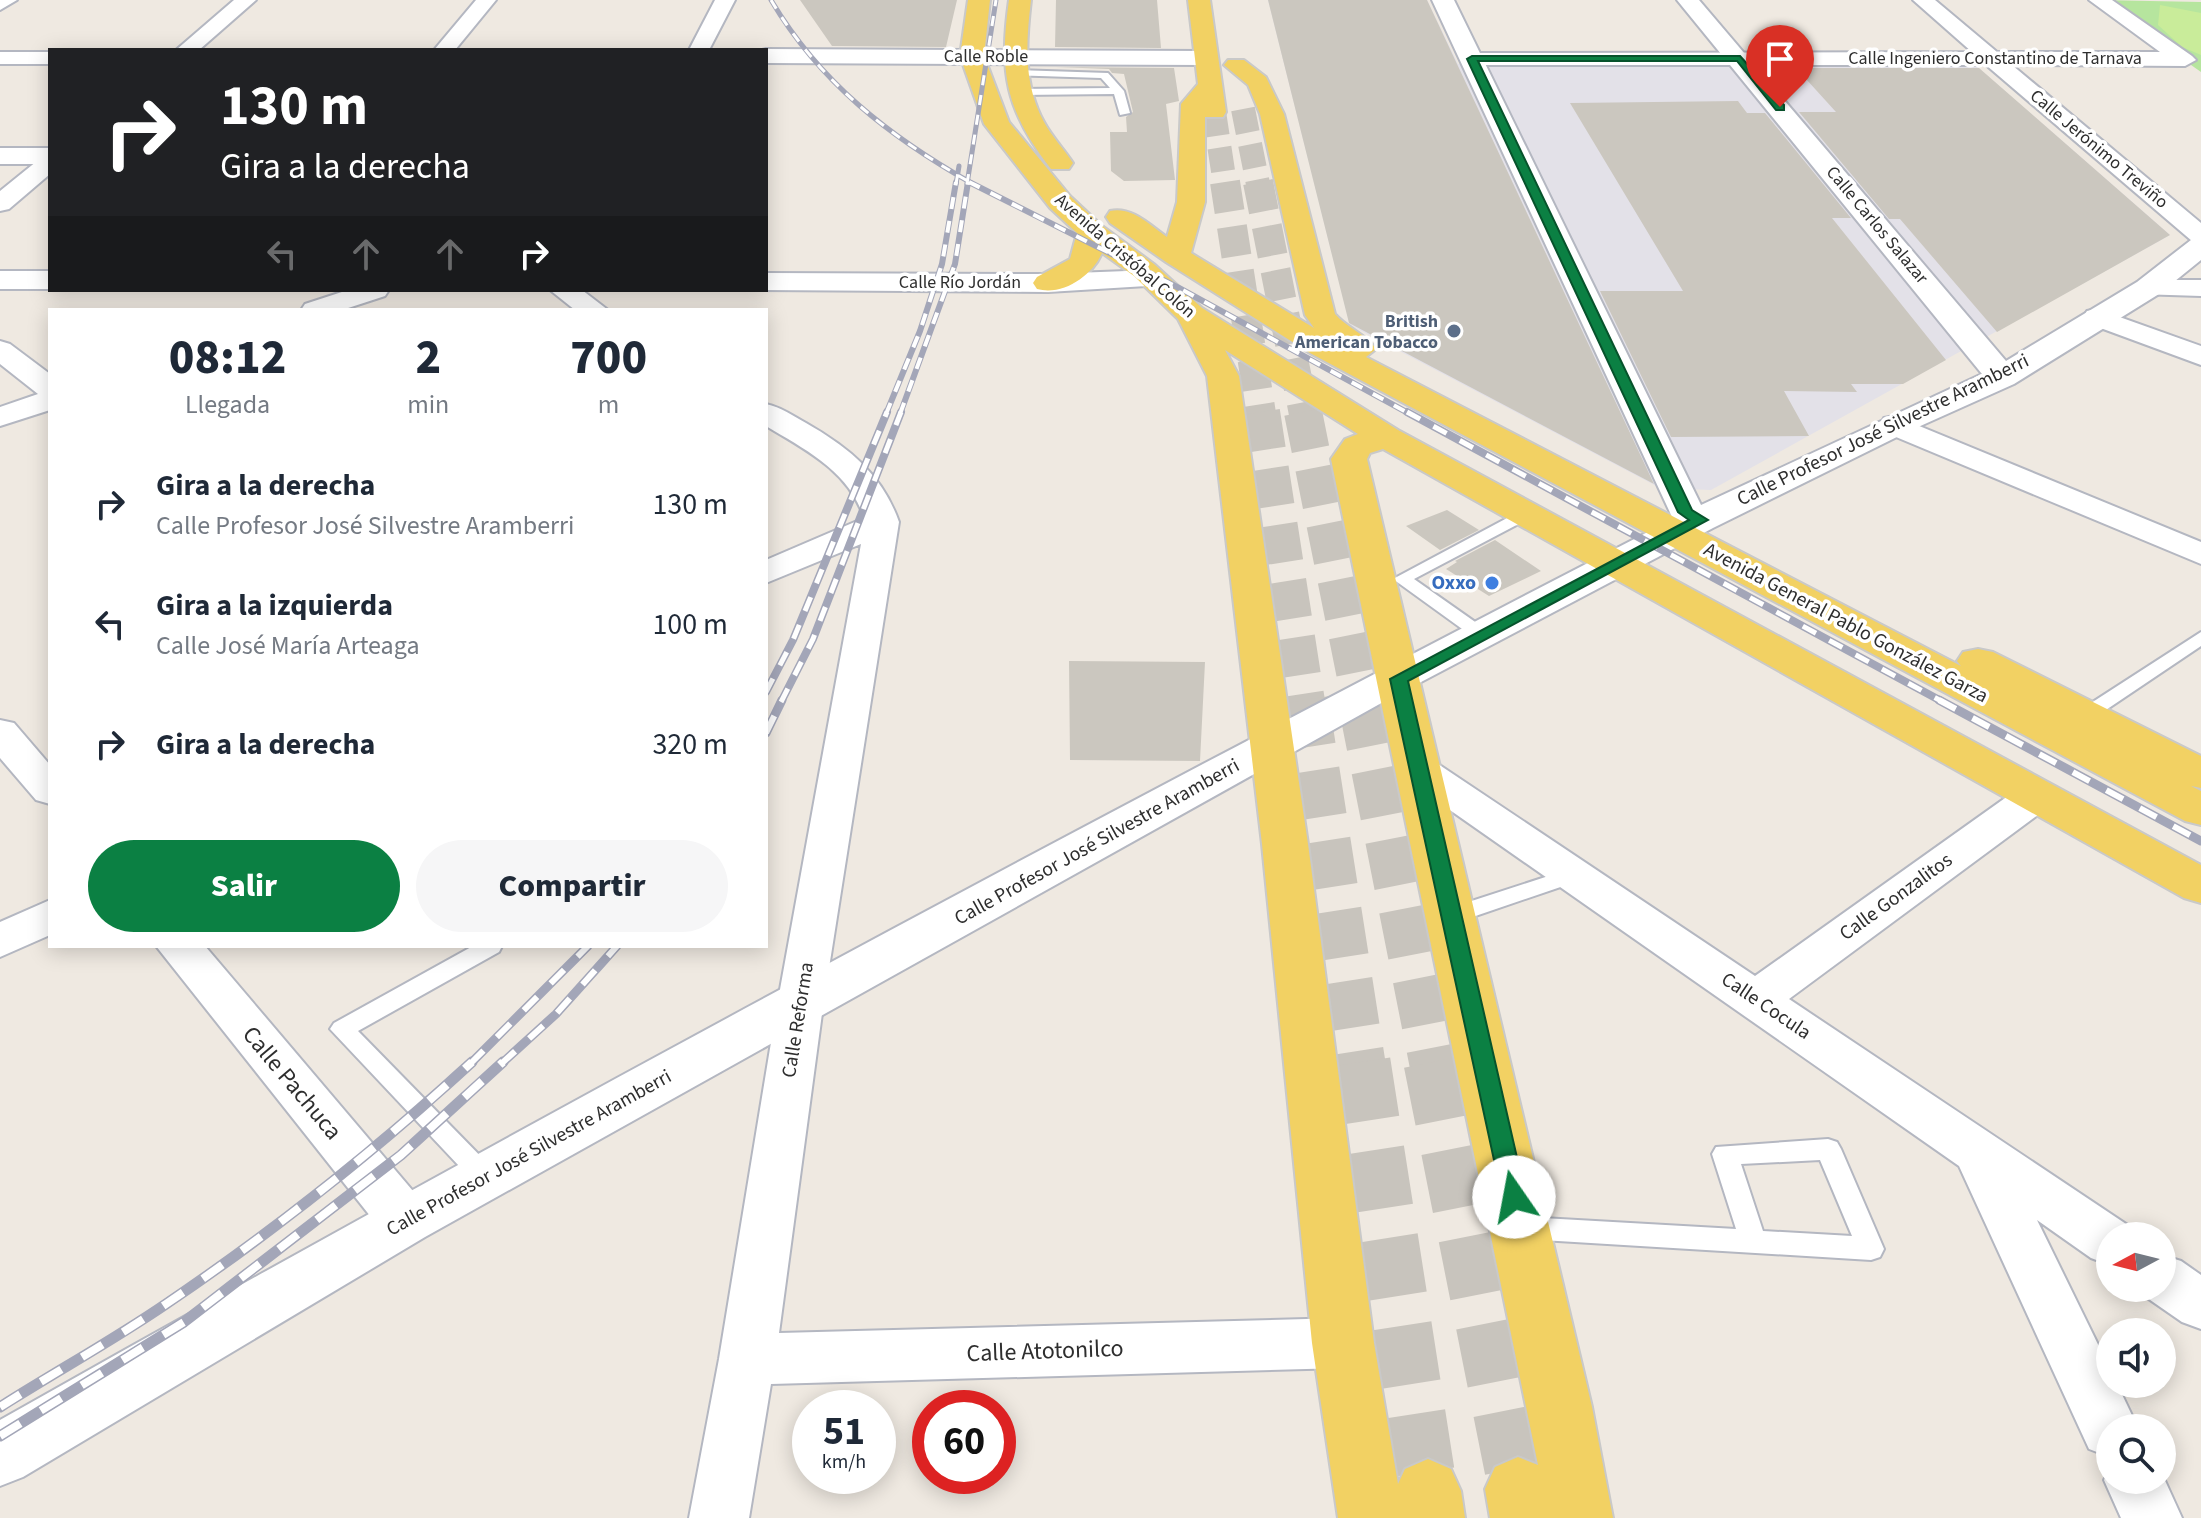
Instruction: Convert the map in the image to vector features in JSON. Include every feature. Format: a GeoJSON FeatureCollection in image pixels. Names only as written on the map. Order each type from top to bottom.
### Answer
{"type":"FeatureCollection","features":[{"type":"Feature","properties":{"kind":"main road","name":"Avenida Cristóbal Colón"},"geometry":{"type":"LineString","coordinates":[[979,0],[972,56],[997,124],[1060,202],[1091,231],[1153,279],[1191,315],[1386,437]]}},
{"type":"Feature","properties":{"kind":"main road"},"geometry":{"type":"LineString","coordinates":[[1015,74],[1020,0]]}},
{"type":"Feature","properties":{"kind":"main road"},"geometry":{"type":"LineString","coordinates":[[1199,0],[1225,54],[1243,109]]}},
{"type":"Feature","properties":{"kind":"main road"},"geometry":{"type":"LineString","coordinates":[[1176,256],[1191,202],[1193,104],[1212,99],[1225,54]]}},
{"type":"Feature","properties":{"kind":"main road"},"geometry":{"type":"LineString","coordinates":[[1225,54],[1252,75],[1267,98],[1280,139],[1320,315],[1331,329],[1352,345],[1688,521]]}},
{"type":"Feature","properties":{"kind":"main road","name":"Avenida Cristóbal Colón"},"geometry":{"type":"LineString","coordinates":[[1015,74],[1030,121],[1058,161],[1080,181]]}},
{"type":"Feature","properties":{"kind":"main road"},"geometry":{"type":"LineString","coordinates":[[1027,164],[1058,161]]}},
{"type":"Feature","properties":{"kind":"main road","name":"Avenida Cristóbal Colón"},"geometry":{"type":"LineString","coordinates":[[1102,202],[1176,256],[1321,346]]}},
{"type":"Feature","properties":{"kind":"main road"},"geometry":{"type":"LineString","coordinates":[[1048,283],[1080,266],[1089,254],[1091,231]]}},
{"type":"Feature","properties":{"kind":"main road"},"geometry":{"type":"LineString","coordinates":[[1191,315],[1223,376],[1285,844],[1343,1343],[1371,1518]]}},
{"type":"Feature","properties":{"kind":"main road","name":"Avenida General Pablo González Garza"},"geometry":{"type":"LineString","coordinates":[[1321,346],[1688,521],[2071,726],[2201,810]]}},
{"type":"Feature","properties":{"kind":"main road"},"geometry":{"type":"LineString","coordinates":[[1580,1518],[1560,1407],[1399,679],[1390,584],[1349,459],[1357,446],[1386,437],[2201,886]]}},
{"type":"Feature","properties":{"kind":"main road","name":"Avenida General Pablo González Garza"},"geometry":{"type":"LineString","coordinates":[[2071,726],[2201,774]]}},
{"type":"Feature","properties":{"kind":"street"},"geometry":{"type":"LineString","coordinates":[[0,4],[7,0]]}},
{"type":"Feature","properties":{"kind":"street"},"geometry":{"type":"LineString","coordinates":[[188,48],[246,0]]}},
{"type":"Feature","properties":{"kind":"street"},"geometry":{"type":"LineString","coordinates":[[446,48],[486,0]]}},
{"type":"Feature","properties":{"kind":"street"},"geometry":{"type":"LineString","coordinates":[[700,48],[725,0]]}},
{"type":"Feature","properties":{"kind":"street"},"geometry":{"type":"LineString","coordinates":[[1443,0],[1688,521]]}},
{"type":"Feature","properties":{"kind":"street","name":"Calle Carlos Salazar"},"geometry":{"type":"LineString","coordinates":[[1688,0],[1740,58],[2002,377]]}},
{"type":"Feature","properties":{"kind":"street","name":"Calle Jerónimo Treviño"},"geometry":{"type":"LineString","coordinates":[[1923,0],[2200,246]]}},
{"type":"Feature","properties":{"kind":"street"},"geometry":{"type":"LineString","coordinates":[[2099,0],[2201,72]]}},
{"type":"Feature","properties":{"kind":"street","name":"Calle Roble"},"geometry":{"type":"LineString","coordinates":[[768,56],[972,56],[1015,74],[1225,54]]}},
{"type":"Feature","properties":{"kind":"street"},"geometry":{"type":"LineString","coordinates":[[0,58],[48,58]]}},
{"type":"Feature","properties":{"kind":"street","name":"Calle Ingeniero Constantino de Tarnava"},"geometry":{"type":"LineString","coordinates":[[1472,59],[2182,58]]}},
{"type":"Feature","properties":{"kind":"street"},"geometry":{"type":"LineString","coordinates":[[0,156],[48,156]]}},
{"type":"Feature","properties":{"kind":"street"},"geometry":{"type":"LineString","coordinates":[[0,204],[48,164]]}},
{"type":"Feature","properties":{"kind":"street","name":"Calle Profesor José Silvestre Aramberri"},"geometry":{"type":"LineString","coordinates":[[0,1455],[405,1220],[1270,747],[1616,565],[1688,521],[2002,377],[2148,288],[2200,246]]}},
{"type":"Feature","properties":{"kind":"street","name":"Calle Río Jordán"},"geometry":{"type":"LineString","coordinates":[[768,282],[1048,283],[1153,279]]}},
{"type":"Feature","properties":{"kind":"street"},"geometry":{"type":"LineString","coordinates":[[0,280],[48,280]]}},
{"type":"Feature","properties":{"kind":"street"},"geometry":{"type":"LineString","coordinates":[[2148,288],[2201,288]]}},
{"type":"Feature","properties":{"kind":"street"},"geometry":{"type":"LineString","coordinates":[[321,308],[369,292]]}},
{"type":"Feature","properties":{"kind":"street"},"geometry":{"type":"LineString","coordinates":[[567,292],[591,308]]}},
{"type":"Feature","properties":{"kind":"street"},"geometry":{"type":"LineString","coordinates":[[2097,317],[2201,356]]}},
{"type":"Feature","properties":{"kind":"street"},"geometry":{"type":"LineString","coordinates":[[0,350],[48,387]]}},
{"type":"Feature","properties":{"kind":"street"},"geometry":{"type":"LineString","coordinates":[[0,417],[48,401]]}},
{"type":"Feature","properties":{"kind":"street"},"geometry":{"type":"LineString","coordinates":[[768,414],[840,457],[871,490],[878,502],[882,522],[768,572]]}},
{"type":"Feature","properties":{"kind":"street"},"geometry":{"type":"LineString","coordinates":[[1895,425],[2201,554]]}},
{"type":"Feature","properties":{"kind":"street","name":"Calle Reforma"},"geometry":{"type":"LineString","coordinates":[[719,1518],[747,1359],[800,1006],[882,522]]}},
{"type":"Feature","properties":{"kind":"street"},"geometry":{"type":"LineString","coordinates":[[0,732],[48,789]]}},
{"type":"Feature","properties":{"kind":"street","name":"Calle Cocula"},"geometry":{"type":"LineString","coordinates":[[1421,771],[2096,1232]]}},
{"type":"Feature","properties":{"kind":"street","name":"Calle Gonzalitos"},"geometry":{"type":"LineString","coordinates":[[1756,999],[2036,796]]}},
{"type":"Feature","properties":{"kind":"street"},"geometry":{"type":"LineString","coordinates":[[0,941],[48,917]]}},
{"type":"Feature","properties":{"kind":"street","name":"Calle Pachuca"},"geometry":{"type":"LineString","coordinates":[[181,948],[405,1220]]}},
{"type":"Feature","properties":{"kind":"street"},"geometry":{"type":"LineString","coordinates":[[1978,1151],[2102,1414]]}},
{"type":"Feature","properties":{"kind":"street"},"geometry":{"type":"LineString","coordinates":[[2176,1288],[2201,1305]]}},
{"type":"Feature","properties":{"kind":"street","name":"Calle Atotonilco"},"geometry":{"type":"LineString","coordinates":[[747,1359],[1343,1343]]}},
{"type":"Feature","properties":{"kind":"street"},"geometry":{"type":"LineString","coordinates":[[2141,1494],[2152,1518]]}},
{"type":"Feature","properties":{"kind":"lane"},"geometry":{"type":"LineString","coordinates":[[1015,74],[1119,91]]}},
{"type":"Feature","properties":{"kind":"lane"},"geometry":{"type":"LineString","coordinates":[[1015,74],[1098,74],[1109,77],[1119,91],[1124,113]]}},
{"type":"Feature","properties":{"kind":"lane"},"geometry":{"type":"LineString","coordinates":[[1390,584],[1524,514]]}},
{"type":"Feature","properties":{"kind":"lane"},"geometry":{"type":"LineString","coordinates":[[1390,584],[1482,635]]}},
{"type":"Feature","properties":{"kind":"lane"},"geometry":{"type":"LineString","coordinates":[[2071,726],[2201,638]]}},
{"type":"Feature","properties":{"kind":"lane"},"geometry":{"type":"LineString","coordinates":[[1452,916],[1573,875]]}},
{"type":"Feature","properties":{"kind":"lane"},"geometry":{"type":"LineString","coordinates":[[485,1177],[342,1029],[487,948]]}},
{"type":"Feature","properties":{"kind":"lane"},"geometry":{"type":"LineString","coordinates":[[1521,1228],[1753,1242],[1871,1249],[1828,1149],[1725,1154],[1753,1242]]}},
{"type":"Feature","properties":{"kind":"shaded area","name":"British American Tobacco"},"geometry":{"type":"Polygon","coordinates":[[[1268,0],[1427,0],[1458,64],[1974,64],[2170,235],[1711,490],[1660,488],[1350,325],[1268,0]]]}},
{"type":"Feature","properties":{"kind":"green space"},"geometry":{"type":"Polygon","coordinates":[[[2099,0],[2201,2],[2201,72],[2099,0]]]}},
{"type":"Feature","properties":{"kind":"green space"},"geometry":{"type":"Polygon","coordinates":[[[2160,5],[2201,13],[2201,55],[2182,47],[2158,25],[2160,5]]]}},
{"type":"Feature","properties":{"kind":"building"},"geometry":{"type":"Polygon","coordinates":[[[800,0],[957,0],[946,47],[832,46],[800,0]]]}},
{"type":"Feature","properties":{"kind":"building"},"geometry":{"type":"Polygon","coordinates":[[[1056,0],[1157,0],[1161,48],[1055,47],[1056,0]]]}},
{"type":"Feature","properties":{"kind":"building"},"geometry":{"type":"Polygon","coordinates":[[[1268,0],[1427,0],[1654,484],[1349,323],[1268,0]]]}},
{"type":"Feature","properties":{"kind":"building"},"geometry":{"type":"Polygon","coordinates":[[[1056,67],[1174,68],[1179,101],[1166,104],[1175,180],[1124,181],[1111,171],[1110,132],[1127,132],[1126,117],[1133,112],[1124,74],[1112,73],[1109,69],[1056,67]]]}},
{"type":"Feature","properties":{"kind":"building"},"geometry":{"type":"Polygon","coordinates":[[[1796,68],[1979,68],[2170,235],[1997,332],[1900,219],[1889,219],[1799,112],[1836,112],[1796,68]]]}},
{"type":"Feature","properties":{"kind":"building"},"geometry":{"type":"Polygon","coordinates":[[[1738,101],[1747,113],[1765,113],[1851,218],[1832,218],[1946,360],[1903,384],[1851,384],[1857,392],[1784,391],[1809,436],[1671,437],[1600,291],[1683,291],[1570,103],[1738,101]]]}},
{"type":"Feature","properties":{"kind":"building","name":"Oxxo"},"geometry":{"type":"Polygon","coordinates":[[[1447,510],[1479,530],[1440,550],[1406,526],[1447,510]]]}},
{"type":"Feature","properties":{"kind":"building","name":"Oxxo"},"geometry":{"type":"Polygon","coordinates":[[[1495,540],[1541,571],[1489,596],[1446,569],[1455,561],[1495,540]]]}},
{"type":"Feature","properties":{"kind":"building"},"geometry":{"type":"Polygon","coordinates":[[[1069,661],[1205,662],[1200,761],[1070,760],[1069,661]]]}},
{"type":"Feature","properties":{"kind":"tunnel"},"geometry":{"type":"LineString","coordinates":[[1243,109],[1258,184]]}},
{"type":"Feature","properties":{"kind":"tunnel"},"geometry":{"type":"LineString","coordinates":[[1214,112],[1225,184]]}},
{"type":"Feature","properties":{"kind":"tunnel"},"geometry":{"type":"LineString","coordinates":[[1225,182],[1261,414]]}},
{"type":"Feature","properties":{"kind":"tunnel"},"geometry":{"type":"LineString","coordinates":[[1258,182],[1304,414]]}},
{"type":"Feature","properties":{"kind":"tunnel"},"geometry":{"type":"LineString","coordinates":[[1261,412],[1306,702]]}},
{"type":"Feature","properties":{"kind":"tunnel"},"geometry":{"type":"LineString","coordinates":[[1303,412],[1361,702]]}},
{"type":"Feature","properties":{"kind":"tunnel"},"geometry":{"type":"LineString","coordinates":[[1305,700],[1362,1064]]}},
{"type":"Feature","properties":{"kind":"tunnel"},"geometry":{"type":"LineString","coordinates":[[1361,700],[1433,1064]]}},
{"type":"Feature","properties":{"kind":"tunnel"},"geometry":{"type":"LineString","coordinates":[[1361,1062],[1428,1491]]}},
{"type":"Feature","properties":{"kind":"tunnel"},"geometry":{"type":"LineString","coordinates":[[1433,1062],[1518,1489]]}},
{"type":"Feature","properties":{"kind":"railway"},"geometry":{"type":"LineString","coordinates":[[771,0],[812,57],[859,106],[913,147],[958,175]]}},
{"type":"Feature","properties":{"kind":"railway"},"geometry":{"type":"LineString","coordinates":[[968,181],[996,0]]}},
{"type":"Feature","properties":{"kind":"railway"},"geometry":{"type":"LineString","coordinates":[[958,175],[959,166]]}},
{"type":"Feature","properties":{"kind":"railway"},"geometry":{"type":"LineString","coordinates":[[956,184],[958,175]]}},
{"type":"Feature","properties":{"kind":"railway"},"geometry":{"type":"LineString","coordinates":[[958,175],[968,181]]}},
{"type":"Feature","properties":{"kind":"railway"},"geometry":{"type":"LineString","coordinates":[[968,181],[973,184]]}},
{"type":"Feature","properties":{"kind":"railway"},"geometry":{"type":"LineString","coordinates":[[886,414],[920,331],[942,264],[956,182]]}},
{"type":"Feature","properties":{"kind":"railway"},"geometry":{"type":"LineString","coordinates":[[900,414],[955,264],[968,182]]}},
{"type":"Feature","properties":{"kind":"railway"},"geometry":{"type":"LineString","coordinates":[[969,182],[1179,288],[1410,414]]}},
{"type":"Feature","properties":{"kind":"railway"},"geometry":{"type":"LineString","coordinates":[[768,688],[793,640],[887,412]]}},
{"type":"Feature","properties":{"kind":"railway"},"geometry":{"type":"LineString","coordinates":[[782,701],[813,639],[901,412]]}},
{"type":"Feature","properties":{"kind":"railway"},"geometry":{"type":"LineString","coordinates":[[1407,412],[1943,702]]}},
{"type":"Feature","properties":{"kind":"railway"},"geometry":{"type":"LineString","coordinates":[[1939,700],[2201,841]]}},
{"type":"Feature","properties":{"kind":"railway"},"geometry":{"type":"LineString","coordinates":[[768,729],[782,701]]}},
{"type":"Feature","properties":{"kind":"railway"},"geometry":{"type":"LineString","coordinates":[[472,1062],[586,948]]}},
{"type":"Feature","properties":{"kind":"railway"},"geometry":{"type":"LineString","coordinates":[[501,1064],[556,1014],[615,948]]}},
{"type":"Feature","properties":{"kind":"railway"},"geometry":{"type":"LineString","coordinates":[[0,1407],[146,1318],[246,1248],[399,1127],[472,1062]]}},
{"type":"Feature","properties":{"kind":"railway"},"geometry":{"type":"LineString","coordinates":[[0,1436],[184,1322],[401,1155],[503,1062]]}},
{"type":"Feature","properties":{"kind":"place","name":"British American Tobacco"},"geometry":{"type":"Point","coordinates":[1454,331]}},
{"type":"Feature","properties":{"kind":"place","name":"Oxxo"},"geometry":{"type":"Point","coordinates":[1492,583]}},
{"type":"Feature","properties":{"kind":"route"},"geometry":{"type":"LineString","coordinates":[[1514,1197],[1399,679],[1700,520],[1686,512],[1472,59],[1740,58],[1780,107]]}}]}
